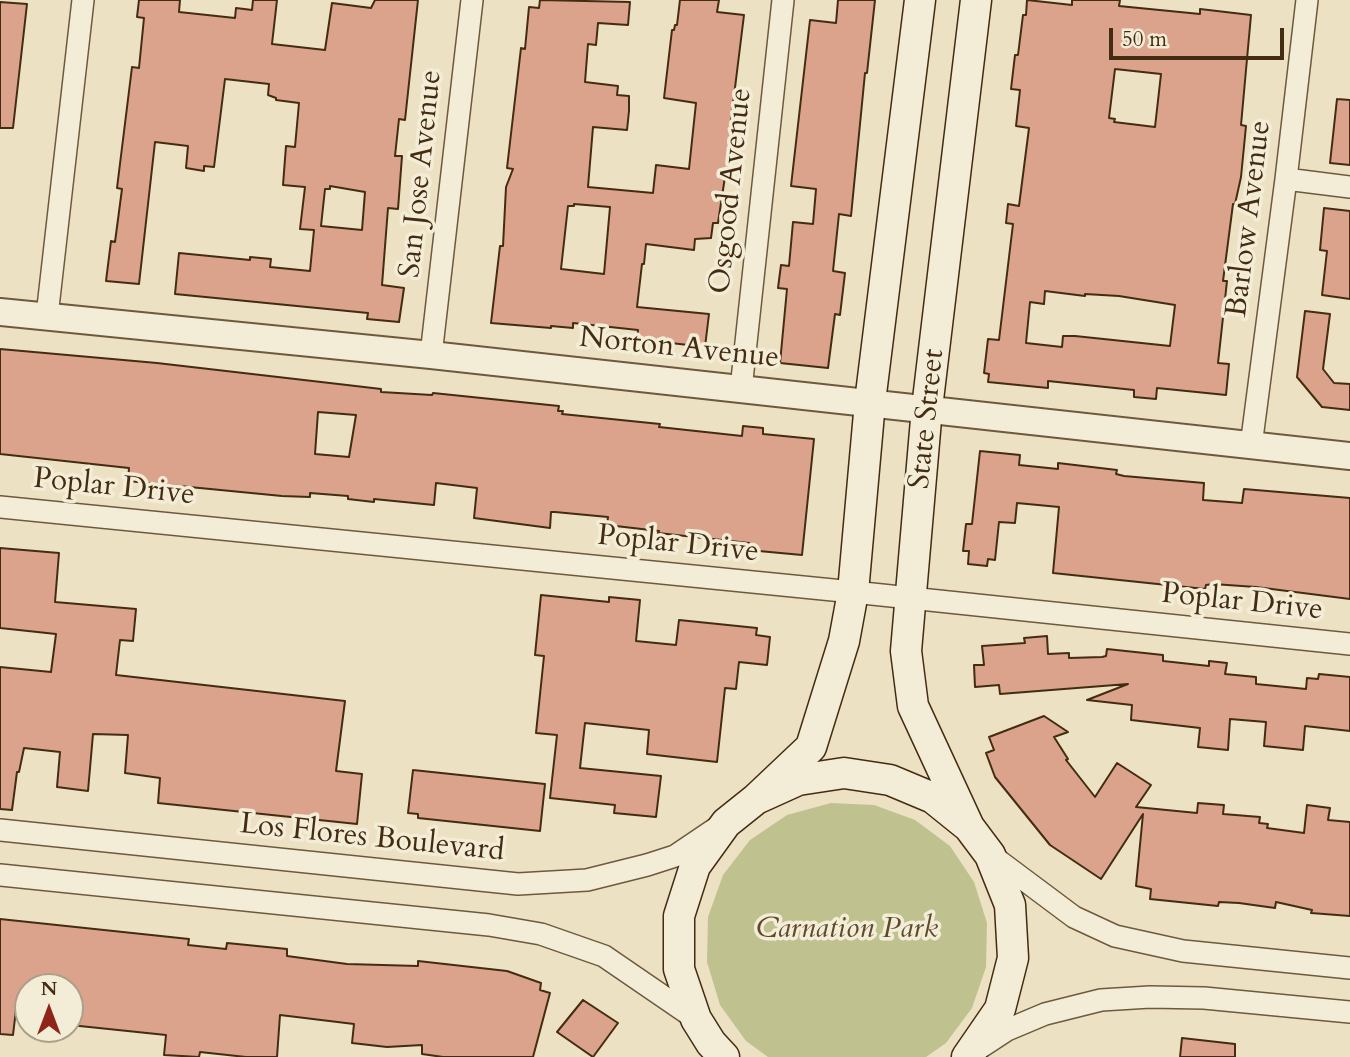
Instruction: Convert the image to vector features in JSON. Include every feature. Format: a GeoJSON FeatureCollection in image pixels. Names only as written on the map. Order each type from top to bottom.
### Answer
{"type":"FeatureCollection","features":[{"type":"Feature","properties":{"kind":"main road","name":"State Street"},"geometry":{"type":"LineString","coordinates":[[756,799],[811,747],[844,641],[853,592],[870,402],[920,0]]}},
{"type":"Feature","properties":{"kind":"main road","name":"State Street"},"geometry":{"type":"LineString","coordinates":[[969,827],[913,706],[906,651],[927,408],[976,0]]}},
{"type":"Feature","properties":{"kind":"main road"},"geometry":{"type":"LineString","coordinates":[[724,1057],[711,1043],[696,1019],[679,969],[679,916],[695,866],[726,823],[756,799],[798,780],[844,773],[890,779],[933,798],[969,827],[990,855],[1010,905],[1013,958],[1000,1009],[969,1056]]}},
{"type":"Feature","properties":{"kind":"street"},"geometry":{"type":"LineString","coordinates":[[47,316],[83,0]]}},
{"type":"Feature","properties":{"kind":"street","name":"San Jose Avenue"},"geometry":{"type":"LineString","coordinates":[[431,355],[471,0]]}},
{"type":"Feature","properties":{"kind":"street","name":"Osgood Avenue"},"geometry":{"type":"LineString","coordinates":[[741,389],[783,0]]}},
{"type":"Feature","properties":{"kind":"street","name":"Barlow Avenue"},"geometry":{"type":"LineString","coordinates":[[1251,446],[1307,0]]}},
{"type":"Feature","properties":{"kind":"street"},"geometry":{"type":"LineString","coordinates":[[1286,179],[1350,187]]}},
{"type":"Feature","properties":{"kind":"street","name":"Norton Avenue"},"geometry":{"type":"LineString","coordinates":[[0,312],[431,355],[1350,456]]}},
{"type":"Feature","properties":{"kind":"street","name":"Poplar Drive"},"geometry":{"type":"LineString","coordinates":[[0,507],[1350,644]]}},
{"type":"Feature","properties":{"kind":"street","name":"Los Flores Boulevard"},"geometry":{"type":"LineString","coordinates":[[0,830],[518,884],[587,880],[652,863],[675,856],[726,823]]}},
{"type":"Feature","properties":{"kind":"street"},"geometry":{"type":"LineString","coordinates":[[990,855],[1074,917],[1115,936],[1183,951],[1350,968]]}},
{"type":"Feature","properties":{"kind":"street"},"geometry":{"type":"LineString","coordinates":[[0,875],[475,924],[541,934],[604,956],[696,1019]]}},
{"type":"Feature","properties":{"kind":"street"},"geometry":{"type":"LineString","coordinates":[[969,1056],[1007,1030],[1045,1014],[1101,1000],[1204,998],[1350,1012]]}},
{"type":"Feature","properties":{"kind":"green space","name":"Carnation Park"},"geometry":{"type":"Polygon","coordinates":[[[831,803],[874,805],[915,820],[950,846],[974,882],[987,923],[986,967],[972,1008],[946,1043],[926,1057],[768,1057],[746,1041],[720,1005],[707,962],[708,917],[723,875],[750,840],[787,815],[831,803]]]}},
{"type":"Feature","properties":{"kind":"building"},"geometry":{"type":"Polygon","coordinates":[[[139,0],[180,0],[179,12],[235,18],[236,8],[252,10],[253,0],[277,0],[272,44],[325,50],[332,3],[371,8],[375,0],[418,0],[405,120],[399,119],[395,156],[402,156],[398,209],[388,208],[382,285],[404,288],[399,322],[367,319],[368,313],[175,294],[179,253],[250,260],[250,257],[271,259],[270,267],[310,271],[314,230],[300,229],[305,187],[283,185],[286,146],[295,147],[299,103],[276,100],[268,95],[269,84],[225,79],[214,167],[204,166],[204,171],[186,168],[188,146],[155,142],[139,284],[106,281],[111,241],[115,242],[122,189],[117,188],[132,67],[139,68],[144,18],[137,17],[139,0]],[[330,186],[330,189],[325,189],[321,226],[362,230],[365,192],[330,186]]]}},
{"type":"Feature","properties":{"kind":"building"},"geometry":{"type":"Polygon","coordinates":[[[540,0],[630,2],[628,25],[598,23],[596,45],[588,44],[585,82],[618,86],[617,95],[629,96],[629,111],[627,130],[593,127],[588,187],[653,193],[656,165],[689,169],[696,103],[664,98],[672,30],[677,25],[680,0],[719,0],[717,12],[744,15],[730,128],[733,128],[728,171],[726,170],[718,223],[713,223],[711,238],[695,239],[694,250],[646,244],[642,264],[637,307],[709,314],[705,347],[637,339],[638,330],[573,323],[573,328],[551,328],[491,323],[500,246],[503,246],[506,187],[513,169],[507,168],[521,48],[525,49],[529,7],[539,8],[540,0]],[[574,204],[568,206],[561,269],[604,274],[610,207],[574,204]]]}},
{"type":"Feature","properties":{"kind":"building"},"geometry":{"type":"Polygon","coordinates":[[[838,0],[875,0],[851,216],[839,214],[833,271],[845,273],[840,315],[835,314],[828,368],[780,363],[787,289],[778,288],[781,265],[789,266],[793,222],[813,224],[816,189],[791,186],[810,20],[836,23],[838,0]]]}},
{"type":"Feature","properties":{"kind":"building"},"geometry":{"type":"Polygon","coordinates":[[[1027,0],[1072,5],[1072,0],[1120,0],[1119,6],[1200,14],[1200,9],[1251,15],[1241,125],[1246,126],[1241,177],[1233,204],[1223,281],[1227,281],[1218,363],[1229,364],[1226,395],[1157,388],[1156,399],[1134,397],[1134,390],[1048,381],[1048,388],[988,382],[989,374],[984,373],[988,339],[999,340],[1013,224],[1006,223],[1008,204],[1019,206],[1029,128],[1016,126],[1020,90],[1011,89],[1023,15],[1026,15],[1027,0]],[[1115,69],[1109,118],[1115,119],[1114,122],[1155,127],[1161,74],[1115,69]],[[1045,291],[1044,304],[1030,302],[1026,343],[1062,347],[1063,336],[1075,336],[1170,346],[1175,305],[1119,296],[1085,296],[1045,291]]]}},
{"type":"Feature","properties":{"kind":"building"},"geometry":{"type":"Polygon","coordinates":[[[0,2],[27,4],[13,128],[0,128],[0,2]]]}},
{"type":"Feature","properties":{"kind":"building"},"geometry":{"type":"Polygon","coordinates":[[[1337,99],[1350,100],[1350,165],[1330,163],[1337,99]]]}},
{"type":"Feature","properties":{"kind":"building"},"geometry":{"type":"Polygon","coordinates":[[[1324,208],[1350,211],[1350,299],[1322,295],[1327,251],[1320,250],[1324,208]]]}},
{"type":"Feature","properties":{"kind":"building"},"geometry":{"type":"Polygon","coordinates":[[[1305,311],[1330,314],[1323,369],[1334,383],[1350,384],[1350,410],[1322,407],[1297,377],[1305,311]]]}},
{"type":"Feature","properties":{"kind":"building"},"geometry":{"type":"Polygon","coordinates":[[[0,349],[157,363],[381,389],[381,392],[433,393],[559,406],[558,411],[563,411],[562,414],[742,436],[743,426],[763,428],[763,434],[814,439],[802,555],[748,550],[749,543],[607,525],[608,517],[551,512],[550,528],[474,518],[477,488],[436,483],[434,505],[374,499],[374,502],[348,499],[348,496],[310,493],[310,497],[282,496],[128,481],[129,468],[0,454],[0,349]],[[318,412],[315,454],[349,457],[356,415],[318,412]]]}},
{"type":"Feature","properties":{"kind":"building"},"geometry":{"type":"Polygon","coordinates":[[[980,451],[1020,455],[1019,465],[1058,469],[1058,463],[1117,470],[1116,474],[1124,476],[1204,483],[1203,500],[1242,503],[1244,489],[1350,498],[1350,599],[1256,587],[1213,584],[1206,585],[1205,589],[1053,573],[1059,507],[1017,503],[1015,523],[999,522],[995,560],[988,559],[987,566],[968,564],[969,551],[963,551],[966,524],[972,524],[980,451]]]}},
{"type":"Feature","properties":{"kind":"building"},"geometry":{"type":"Polygon","coordinates":[[[0,548],[59,553],[55,602],[136,609],[133,641],[120,640],[116,675],[345,701],[336,771],[362,774],[357,824],[158,803],[160,778],[125,773],[128,735],[93,734],[88,791],[57,787],[60,752],[24,748],[17,772],[12,810],[0,809],[0,667],[51,672],[56,634],[0,628],[0,548]]]}},
{"type":"Feature","properties":{"kind":"building"},"geometry":{"type":"Polygon","coordinates":[[[541,595],[609,602],[609,597],[640,600],[636,641],[676,645],[679,620],[757,628],[756,635],[770,637],[767,665],[739,662],[736,689],[725,688],[717,762],[647,754],[649,730],[585,723],[580,768],[661,776],[656,817],[614,813],[615,805],[550,798],[557,735],[536,733],[544,656],[535,655],[541,595]]]}},
{"type":"Feature","properties":{"kind":"building"},"geometry":{"type":"Polygon","coordinates":[[[1047,636],[1048,654],[1069,653],[1069,658],[1102,657],[1106,656],[1107,649],[1163,655],[1163,661],[1209,666],[1209,661],[1227,663],[1225,674],[1256,677],[1256,684],[1306,689],[1307,678],[1318,679],[1319,674],[1350,677],[1350,731],[1305,726],[1303,750],[1264,746],[1266,722],[1230,719],[1228,750],[1198,747],[1200,728],[1131,720],[1132,705],[1087,700],[1128,684],[1000,694],[999,685],[975,687],[974,665],[984,665],[982,646],[1025,643],[1024,638],[1047,636]]]}},
{"type":"Feature","properties":{"kind":"building"},"geometry":{"type":"Polygon","coordinates":[[[1044,716],[1068,732],[1054,737],[1068,759],[1066,760],[1095,797],[1117,763],[1151,785],[1136,807],[1197,813],[1198,803],[1224,805],[1223,814],[1260,817],[1259,823],[1268,824],[1267,828],[1304,833],[1307,805],[1330,808],[1328,820],[1350,822],[1350,916],[1311,913],[1312,910],[1276,902],[1275,908],[1239,903],[1219,902],[1218,906],[1150,899],[1151,889],[1136,886],[1143,814],[1101,879],[1050,845],[995,777],[986,753],[994,750],[989,737],[1044,716]]]}},
{"type":"Feature","properties":{"kind":"building"},"geometry":{"type":"Polygon","coordinates":[[[413,770],[545,784],[540,831],[418,818],[418,814],[408,813],[413,770]]]}},
{"type":"Feature","properties":{"kind":"building"},"geometry":{"type":"Polygon","coordinates":[[[0,919],[189,939],[188,945],[226,949],[227,943],[287,949],[287,956],[347,964],[418,966],[418,961],[507,971],[541,983],[540,990],[550,993],[533,1057],[443,1057],[422,1054],[422,1045],[387,1047],[352,1043],[354,1024],[280,1015],[277,1057],[200,1052],[199,1057],[164,1055],[166,1035],[84,1026],[84,973],[14,973],[13,1035],[0,1034],[0,919]]]}},
{"type":"Feature","properties":{"kind":"building"},"geometry":{"type":"Polygon","coordinates":[[[583,1000],[618,1023],[593,1057],[557,1032],[583,1000]]]}},
{"type":"Feature","properties":{"kind":"building"},"geometry":{"type":"Polygon","coordinates":[[[1182,1038],[1235,1044],[1235,1057],[1180,1057],[1182,1038]]]}}]}
